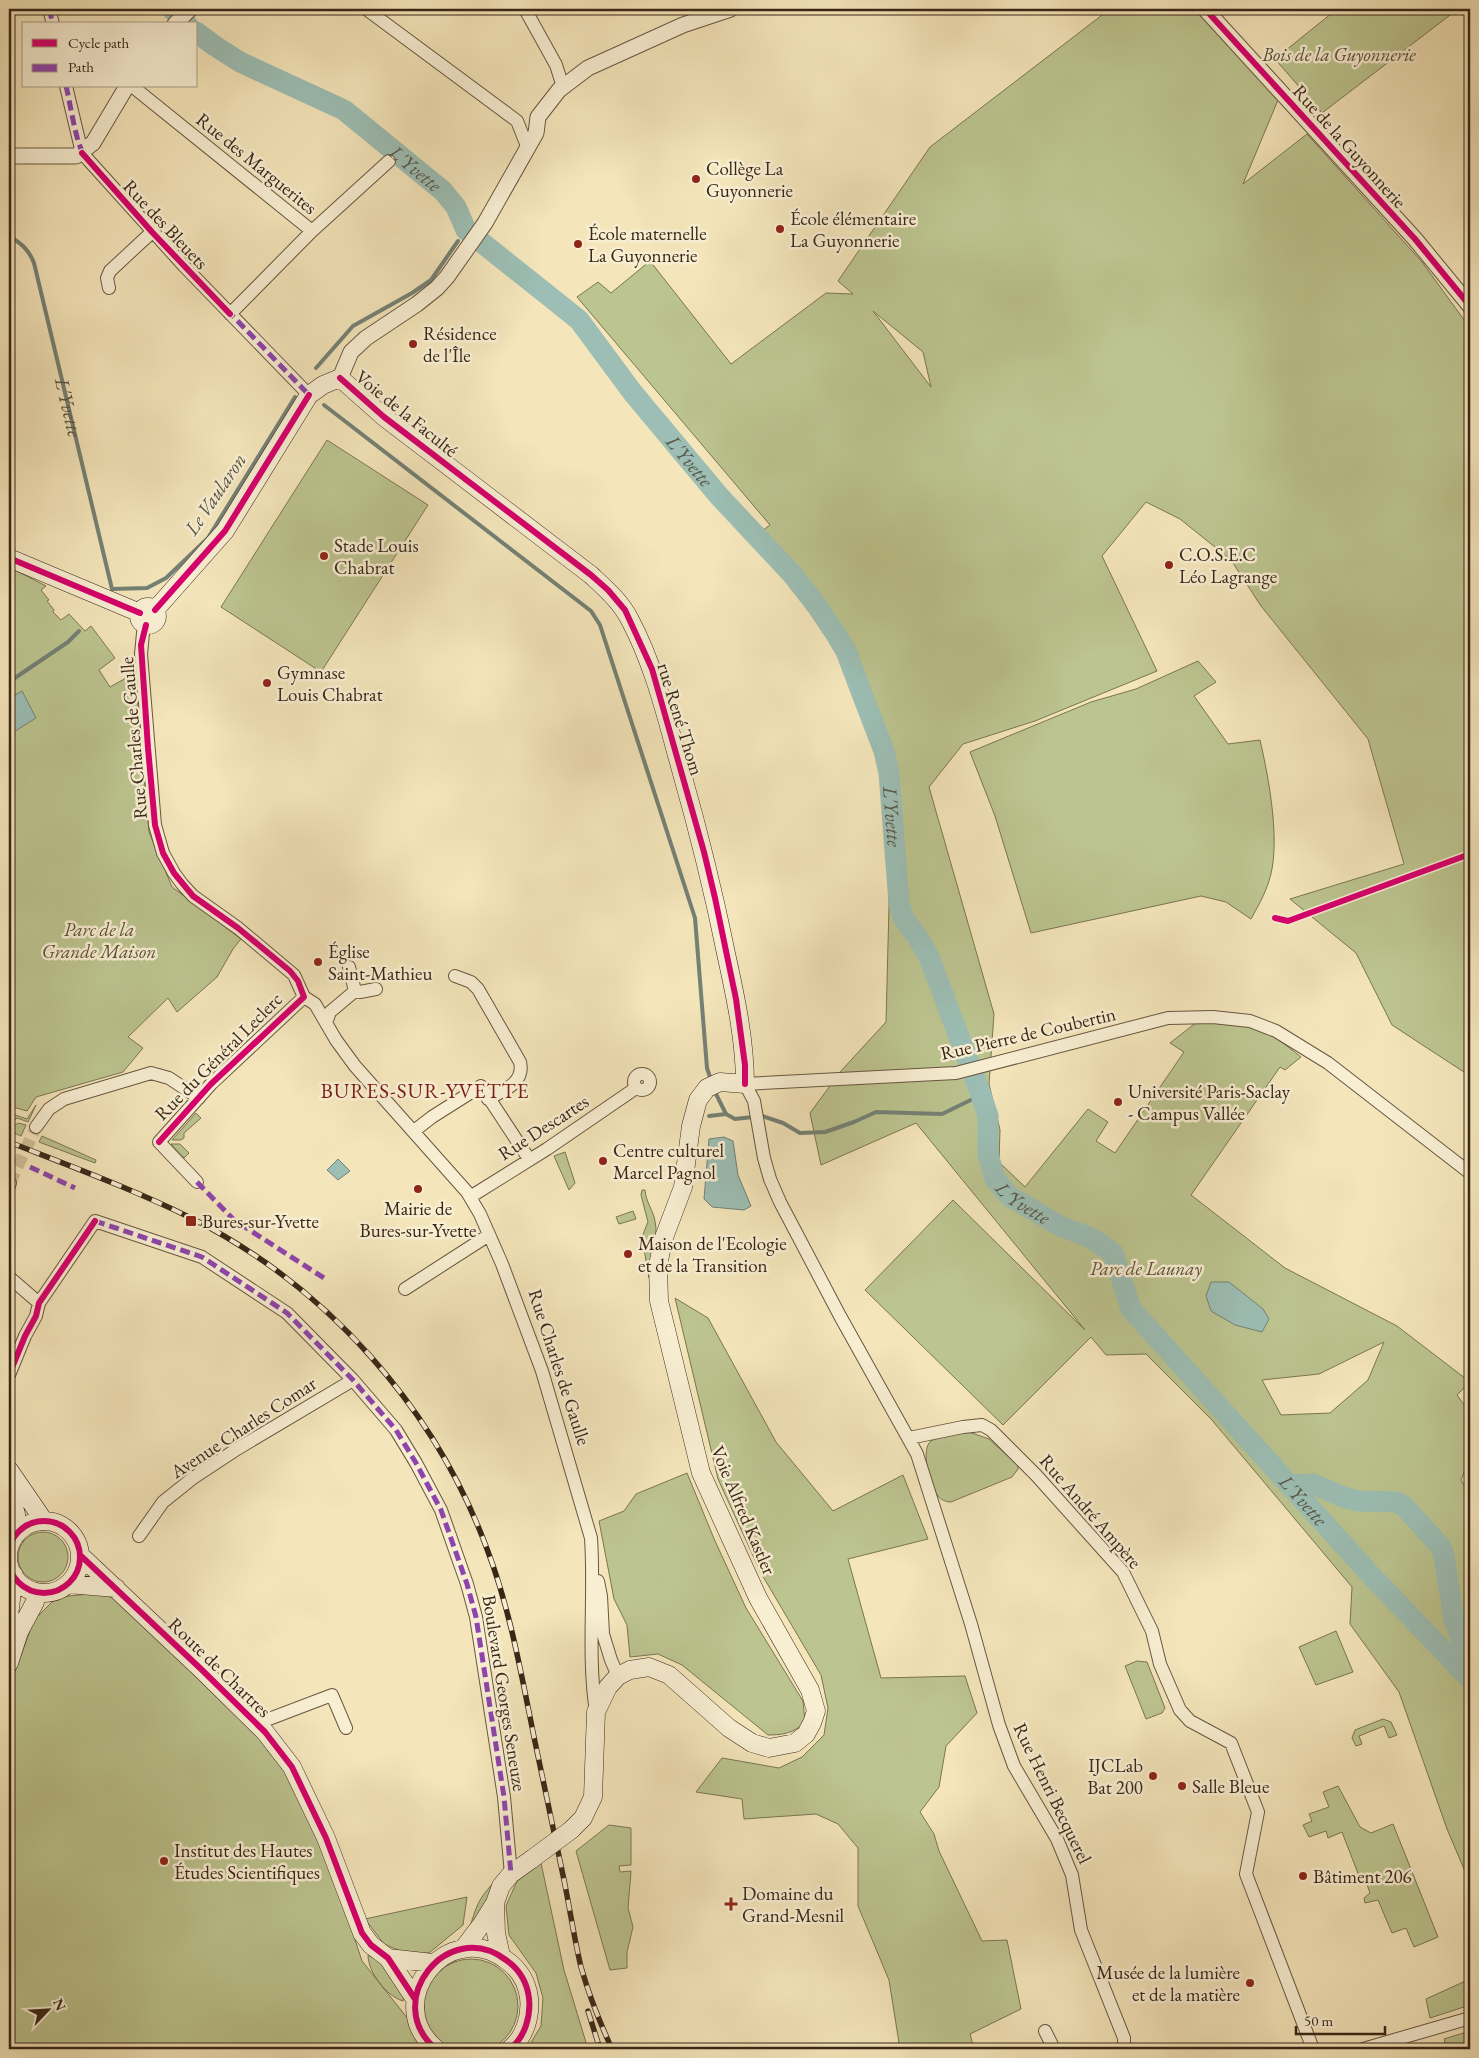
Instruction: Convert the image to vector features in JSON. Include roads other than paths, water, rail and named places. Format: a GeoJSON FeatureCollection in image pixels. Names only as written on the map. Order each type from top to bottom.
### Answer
{"type":"FeatureCollection","features":[{"type":"Feature","properties":{"kind":"main road"},"geometry":{"type":"LineString","coordinates":[[9,558],[147,616],[225,531],[309,395],[323,384],[340,378]]}},
{"type":"Feature","properties":{"kind":"main road","name":"Voie de la Faculté"},"geometry":{"type":"LineString","coordinates":[[340,378],[384,417],[454,471]]}},
{"type":"Feature","properties":{"kind":"main road","name":"rue René Thom"},"geometry":{"type":"LineString","coordinates":[[454,471],[591,575],[618,601],[632,622],[652,669],[704,852],[735,996],[745,1065],[745,1084]]}},
{"type":"Feature","properties":{"kind":"main road","name":"Voie Alfred Kastler"},"geometry":{"type":"LineString","coordinates":[[618,1676],[630,1670],[640,1668],[649,1667],[659,1670],[678,1682],[729,1728],[752,1743],[769,1748],[795,1743],[806,1734],[816,1711],[810,1690],[758,1598],[701,1473],[659,1301],[658,1266],[663,1240],[683,1187],[691,1126],[698,1100],[714,1085],[745,1084]]}},
{"type":"Feature","properties":{"kind":"main road"},"geometry":{"type":"LineString","coordinates":[[9,1470],[44,1521]]}},
{"type":"Feature","properties":{"kind":"main road"},"geometry":{"type":"LineString","coordinates":[[9,1492],[16,1514],[16,1535]]}},
{"type":"Feature","properties":{"kind":"main road"},"geometry":{"type":"LineString","coordinates":[[68,1584],[77,1571],[80,1555],[78,1544],[65,1527],[55,1522],[44,1521],[28,1525],[16,1535],[10,1546],[9,1559],[14,1575],[20,1583],[37,1592],[53,1591],[68,1584],[116,1588]]}},
{"type":"Feature","properties":{"kind":"main road","name":"Route de Chartres"},"geometry":{"type":"LineString","coordinates":[[80,1555],[198,1665],[256,1724],[292,1767],[326,1838],[362,1933],[371,1945],[388,1958],[415,1999]]}},
{"type":"Feature","properties":{"kind":"main road"},"geometry":{"type":"LineString","coordinates":[[9,1616],[14,1575]]}},
{"type":"Feature","properties":{"kind":"main road"},"geometry":{"type":"LineString","coordinates":[[9,1663],[19,1632],[35,1602],[37,1592]]}},
{"type":"Feature","properties":{"kind":"main road","name":"Rue Charles de Gaulle"},"geometry":{"type":"LineString","coordinates":[[463,1949],[482,1924],[501,1886],[511,1874],[571,1830],[583,1818],[593,1797],[596,1712],[608,1687],[618,1676]]}},
{"type":"Feature","properties":{"kind":"main road"},"geometry":{"type":"LineString","coordinates":[[494,1903],[496,1934],[501,1956]]}},
{"type":"Feature","properties":{"kind":"main road"},"geometry":{"type":"LineString","coordinates":[[436,2049],[429,2044],[420,2029],[415,2012],[415,1999],[422,1980],[433,1963],[447,1954],[463,1949],[482,1949],[501,1956],[513,1965],[522,1977],[528,1991],[530,2006],[528,2021],[522,2035],[510,2049]]}},
{"type":"Feature","properties":{"kind":"main road"},"geometry":{"type":"LineString","coordinates":[[388,1958],[433,1963]]}},
{"type":"Feature","properties":{"kind":"street"},"geometry":{"type":"LineString","coordinates":[[49,9],[52,22]]}},
{"type":"Feature","properties":{"kind":"street"},"geometry":{"type":"LineString","coordinates":[[366,9],[517,121],[527,146]]}},
{"type":"Feature","properties":{"kind":"street"},"geometry":{"type":"LineString","coordinates":[[526,9],[556,65],[563,87]]}},
{"type":"Feature","properties":{"kind":"street"},"geometry":{"type":"LineString","coordinates":[[340,378],[351,352],[366,338],[437,288],[447,277],[485,223],[527,146],[536,134],[538,117],[559,90],[588,68],[683,25],[731,9]]}},
{"type":"Feature","properties":{"kind":"street","name":"Rue de la Guyonnerie"},"geometry":{"type":"LineString","coordinates":[[1205,9],[1418,243],[1470,306]]}},
{"type":"Feature","properties":{"kind":"street"},"geometry":{"type":"LineString","coordinates":[[66,88],[82,153]]}},
{"type":"Feature","properties":{"kind":"street"},"geometry":{"type":"LineString","coordinates":[[9,156],[67,157],[82,153],[93,143],[126,88]]}},
{"type":"Feature","properties":{"kind":"street","name":"Rue des Marguerites"},"geometry":{"type":"LineString","coordinates":[[134,88],[312,231]]}},
{"type":"Feature","properties":{"kind":"street"},"geometry":{"type":"LineString","coordinates":[[517,121],[538,117]]}},
{"type":"Feature","properties":{"kind":"street","name":"Rue des Bleuets"},"geometry":{"type":"LineString","coordinates":[[82,153],[152,232],[309,395]]}},
{"type":"Feature","properties":{"kind":"street"},"geometry":{"type":"LineString","coordinates":[[230,314],[312,231],[389,161]]}},
{"type":"Feature","properties":{"kind":"street"},"geometry":{"type":"LineString","coordinates":[[109,288],[107,278],[110,271],[152,232]]}},
{"type":"Feature","properties":{"kind":"street","name":"Rue Charles de Gaulle"},"geometry":{"type":"LineString","coordinates":[[147,616],[141,645],[155,825],[163,853],[174,874],[193,896],[238,928],[284,966],[298,981],[304,997],[315,1004],[355,1066],[414,1131],[468,1195],[489,1235],[542,1371],[585,1512],[591,1538],[593,1562],[592,1682],[596,1712]]}},
{"type":"Feature","properties":{"kind":"street"},"geometry":{"type":"LineString","coordinates":[[349,967],[355,991]]}},
{"type":"Feature","properties":{"kind":"street"},"geometry":{"type":"LineString","coordinates":[[455,976],[470,982],[478,989],[520,1062],[522,1071],[520,1077],[514,1083],[488,1099]]}},
{"type":"Feature","properties":{"kind":"street"},"geometry":{"type":"LineString","coordinates":[[326,1023],[330,1012],[355,991],[376,989]]}},
{"type":"Feature","properties":{"kind":"street","name":"Rue du Général Leclerc"},"geometry":{"type":"LineString","coordinates":[[197,1182],[159,1142],[211,1084],[304,997]]}},
{"type":"Feature","properties":{"kind":"street","name":"Rue Pierre de Coubertin"},"geometry":{"type":"LineString","coordinates":[[745,1084],[956,1073],[1168,1018],[1212,1017],[1250,1021],[1276,1031],[1328,1063],[1470,1173]]}},
{"type":"Feature","properties":{"kind":"street"},"geometry":{"type":"LineString","coordinates":[[36,1128],[49,1110],[64,1099],[152,1073],[169,1078],[199,1098]]}},
{"type":"Feature","properties":{"kind":"street"},"geometry":{"type":"LineString","coordinates":[[745,1084],[754,1101],[770,1179],[786,1215],[909,1438]]}},
{"type":"Feature","properties":{"kind":"street"},"geometry":{"type":"LineString","coordinates":[[414,1131],[480,1086],[529,1159]]}},
{"type":"Feature","properties":{"kind":"street","name":"Rue Descartes"},"geometry":{"type":"LineString","coordinates":[[468,1195],[547,1148],[636,1088]]}},
{"type":"Feature","properties":{"kind":"street","name":"Boulevard Georges Seneuze"},"geometry":{"type":"LineString","coordinates":[[39,1303],[95,1220],[202,1257],[287,1313],[353,1380],[396,1430],[441,1510],[476,1616],[504,1797],[511,1874]]}},
{"type":"Feature","properties":{"kind":"street"},"geometry":{"type":"LineString","coordinates":[[405,1289],[489,1235]]}},
{"type":"Feature","properties":{"kind":"street"},"geometry":{"type":"LineString","coordinates":[[9,1277],[39,1303],[36,1316],[24,1336],[9,1375]]}},
{"type":"Feature","properties":{"kind":"street","name":"Avenue Charles Comar"},"geometry":{"type":"LineString","coordinates":[[139,1536],[163,1502],[193,1478],[237,1449],[353,1380]]}},
{"type":"Feature","properties":{"kind":"street","name":"Rue André Ampère"},"geometry":{"type":"LineString","coordinates":[[909,1438],[963,1427],[982,1426],[991,1430],[1036,1475],[1123,1572],[1152,1631],[1160,1664],[1180,1710],[1190,1721],[1231,1743],[1235,1751],[1258,1812],[1246,1874],[1314,2049]]}},
{"type":"Feature","properties":{"kind":"street","name":"Rue Henri Becquerel"},"geometry":{"type":"LineString","coordinates":[[909,1438],[921,1466],[973,1632],[999,1725],[1014,1766],[1057,1839],[1072,1875],[1081,1930],[1124,2038],[1124,2049]]}},
{"type":"Feature","properties":{"kind":"street","name":"Rue Charles de Gaulle"},"geometry":{"type":"LineString","coordinates":[[593,1562],[601,1596],[603,1634],[618,1676]]}},
{"type":"Feature","properties":{"kind":"street"},"geometry":{"type":"LineString","coordinates":[[256,1724],[332,1695],[346,1728]]}},
{"type":"Feature","properties":{"kind":"street"},"geometry":{"type":"LineString","coordinates":[[1363,2049],[1470,2018]]}},
{"type":"Feature","properties":{"kind":"street"},"geometry":{"type":"LineString","coordinates":[[1045,2031],[1054,2049]]}},
{"type":"Feature","properties":{"kind":"water"},"geometry":{"type":"Polygon","coordinates":[[[22,691],[36,718],[9,735],[9,699],[22,691]]]}},
{"type":"Feature","properties":{"kind":"water"},"geometry":{"type":"Polygon","coordinates":[[[724,1137],[733,1141],[738,1175],[751,1206],[744,1210],[712,1207],[704,1199],[709,1139],[724,1137]]]}},
{"type":"Feature","properties":{"kind":"water"},"geometry":{"type":"Polygon","coordinates":[[[338,1159],[350,1171],[338,1180],[327,1170],[338,1159]]]}},
{"type":"Feature","properties":{"kind":"water"},"geometry":{"type":"Polygon","coordinates":[[[1211,1282],[1229,1282],[1263,1309],[1269,1319],[1262,1332],[1235,1325],[1211,1311],[1206,1296],[1211,1282]]]}},
{"type":"Feature","properties":{"kind":"waterway","name":"L'Yvette"},"geometry":{"type":"LineString","coordinates":[[172,9],[185,22]]}},
{"type":"Feature","properties":{"kind":"waterway","name":"L'Yvette"},"geometry":{"type":"LineString","coordinates":[[198,33],[240,62],[344,110],[443,191],[456,207],[466,230],[579,320],[633,393],[719,496],[792,574],[817,606],[846,651],[884,751],[889,773],[899,903],[904,919],[917,936],[929,957],[981,1095],[988,1116],[988,1154],[995,1179],[1009,1196],[1060,1226],[1091,1238],[1113,1253],[1131,1309],[1368,1572],[1470,1679]]}},
{"type":"Feature","properties":{"kind":"waterway","name":"L'Yvette"},"geometry":{"type":"LineString","coordinates":[[9,236],[24,247],[34,263],[112,589],[147,588],[166,578],[208,538],[295,397]]}},
{"type":"Feature","properties":{"kind":"waterway","name":"Le Vaularon"},"geometry":{"type":"LineString","coordinates":[[316,368],[353,326],[412,293],[431,280],[458,241]]}},
{"type":"Feature","properties":{"kind":"waterway"},"geometry":{"type":"LineString","coordinates":[[324,405],[591,611],[600,625],[695,918],[707,1068],[711,1080]]}},
{"type":"Feature","properties":{"kind":"waterway","name":"Le Vaularon"},"geometry":{"type":"LineString","coordinates":[[9,682],[68,642],[79,631]]}},
{"type":"Feature","properties":{"kind":"waterway"},"geometry":{"type":"LineString","coordinates":[[714,1090],[726,1114],[735,1119],[762,1116],[783,1123],[800,1133],[825,1132],[876,1112],[942,1114],[981,1095]]}},
{"type":"Feature","properties":{"kind":"waterway"},"geometry":{"type":"LineString","coordinates":[[709,1116],[726,1114]]}},
{"type":"Feature","properties":{"kind":"waterway"},"geometry":{"type":"LineString","coordinates":[[1291,1485],[1313,1484],[1343,1497],[1358,1501],[1396,1502],[1404,1506],[1441,1547],[1454,1620],[1470,1663]]}},
{"type":"Feature","properties":{"kind":"tunnel"},"geometry":{"type":"LineString","coordinates":[[10,1183],[36,1127]]}},
{"type":"Feature","properties":{"kind":"railway"},"geometry":{"type":"LineString","coordinates":[[9,1142],[124,1188],[193,1219],[242,1247],[288,1279],[331,1316],[371,1357],[406,1401],[438,1448],[465,1497],[487,1549],[509,1618],[581,1967],[595,2009],[612,2049]]}},
{"type":"Feature","properties":{"kind":"railway"},"geometry":{"type":"LineString","coordinates":[[588,2011],[600,2049]]}},
{"type":"Feature","properties":{"kind":"place","name":"Collège La Guyonnerie"},"geometry":{"type":"Point","coordinates":[696,179]}},
{"type":"Feature","properties":{"kind":"place","name":"École élémentaire La Guyonnerie"},"geometry":{"type":"Point","coordinates":[780,229]}},
{"type":"Feature","properties":{"kind":"place","name":"École maternelle La Guyonnerie"},"geometry":{"type":"Point","coordinates":[578,244]}},
{"type":"Feature","properties":{"kind":"place","name":"Résidence de l'Île"},"geometry":{"type":"Point","coordinates":[413,344]}},
{"type":"Feature","properties":{"kind":"place","name":"Stade Louis Chabrat"},"geometry":{"type":"Point","coordinates":[324,556]}},
{"type":"Feature","properties":{"kind":"place","name":"C.O.S.E.C Léo Lagrange"},"geometry":{"type":"Point","coordinates":[1169,565]}},
{"type":"Feature","properties":{"kind":"place","name":"Gymnase Louis Chabrat"},"geometry":{"type":"Point","coordinates":[267,683]}},
{"type":"Feature","properties":{"kind":"place","name":"Église Saint-Mathieu"},"geometry":{"type":"Point","coordinates":[318,962]}},
{"type":"Feature","properties":{"kind":"place","name":"Université Paris-Saclay - Campus Vallée"},"geometry":{"type":"Point","coordinates":[1118,1102]}},
{"type":"Feature","properties":{"kind":"place","name":"Centre culturel Marcel Pagnol"},"geometry":{"type":"Point","coordinates":[603,1161]}},
{"type":"Feature","properties":{"kind":"place","name":"Mairie de Bures-sur-Yvette"},"geometry":{"type":"Point","coordinates":[418,1189]}},
{"type":"Feature","properties":{"kind":"place","name":"Bures-sur-Yvette"},"geometry":{"type":"Point","coordinates":[191,1221]}},
{"type":"Feature","properties":{"kind":"place","name":"Maison de l'Ecologie et de la Transition"},"geometry":{"type":"Point","coordinates":[628,1254]}},
{"type":"Feature","properties":{"kind":"place","name":"IJCLab Bat 200"},"geometry":{"type":"Point","coordinates":[1153,1776]}},
{"type":"Feature","properties":{"kind":"place","name":"Salle Bleue"},"geometry":{"type":"Point","coordinates":[1182,1786]}},
{"type":"Feature","properties":{"kind":"place","name":"Institut des Hautes Études Scientifiques"},"geometry":{"type":"Point","coordinates":[164,1861]}},
{"type":"Feature","properties":{"kind":"place","name":"Bâtiment 206"},"geometry":{"type":"Point","coordinates":[1303,1876]}},
{"type":"Feature","properties":{"kind":"place","name":"Domaine du Grand-Mesnil"},"geometry":{"type":"Point","coordinates":[731,1904]}},
{"type":"Feature","properties":{"kind":"place","name":"Musée de la lumière et de la matière"},"geometry":{"type":"Point","coordinates":[1250,1983]}},
{"type":"Feature","properties":{"kind":"district","name":"BURES-SUR-YVETTE"},"geometry":{"type":"Point","coordinates":[425,1091]}},
{"type":"Feature","properties":{"kind":"park label","name":"Bois de la Guyonnerie"},"geometry":{"type":"Point","coordinates":[1339,54]}},
{"type":"Feature","properties":{"kind":"park label","name":"Parc de la Grande Maison"},"geometry":{"type":"Point","coordinates":[99,940]}},
{"type":"Feature","properties":{"kind":"park label","name":"Parc de Launay"},"geometry":{"type":"Point","coordinates":[1146,1268]}}]}
